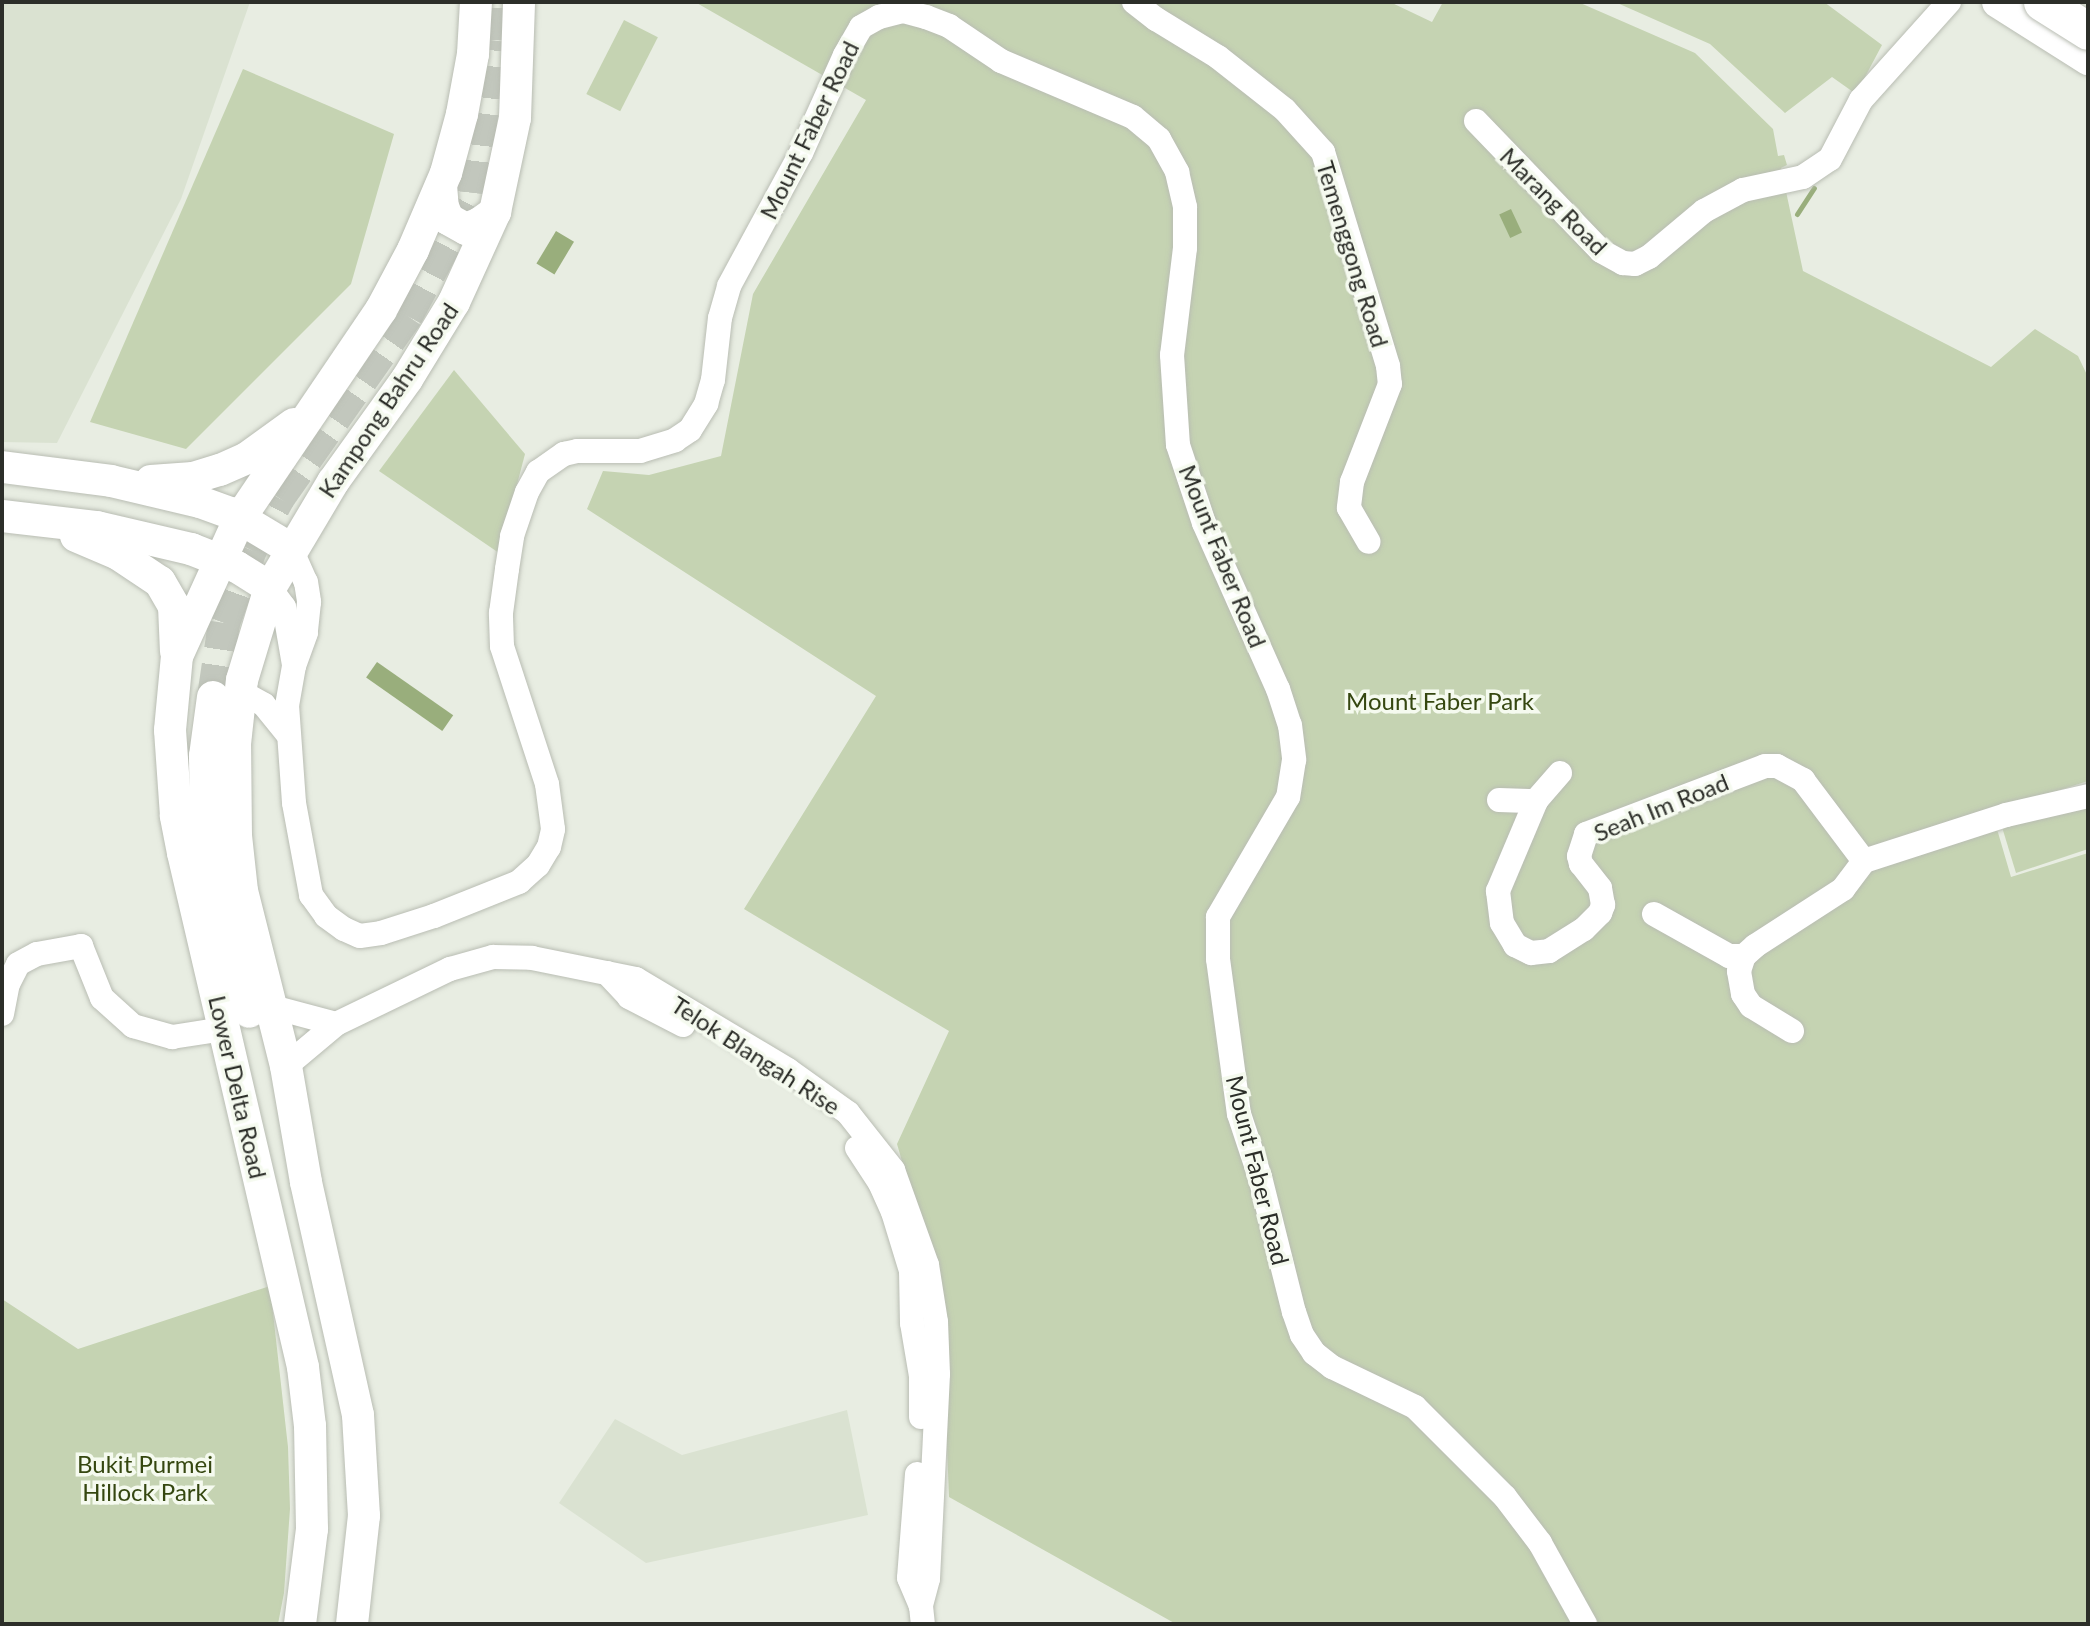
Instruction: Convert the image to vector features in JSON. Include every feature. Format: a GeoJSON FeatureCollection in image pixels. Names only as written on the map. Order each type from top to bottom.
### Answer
{"type":"FeatureCollection","features":[{"type":"Feature","properties":{"kind":"highway"},"geometry":{"type":"LineString","coordinates":[[2027,7],[2088,31]]}},
{"type":"Feature","properties":{"kind":"main road"},"geometry":{"type":"LineString","coordinates":[[220,559],[240,518],[381,310],[404,270],[441,186],[462,114],[473,54],[476,2]]}},
{"type":"Feature","properties":{"kind":"main road","name":"Kampong Bahru Road"},"geometry":{"type":"LineString","coordinates":[[270,588],[291,549],[346,462],[407,379],[454,302],[495,212],[515,118],[519,2]]}},
{"type":"Feature","properties":{"kind":"main road"},"geometry":{"type":"LineString","coordinates":[[2027,7],[2088,59]]}},
{"type":"Feature","properties":{"kind":"main road"},"geometry":{"type":"LineString","coordinates":[[441,186],[443,207],[449,219],[466,229],[495,212]]}},
{"type":"Feature","properties":{"kind":"main road"},"geometry":{"type":"LineString","coordinates":[[111,481],[167,481],[220,470],[271,442],[314,406]]}},
{"type":"Feature","properties":{"kind":"main road"},"geometry":{"type":"LineString","coordinates":[[2,467],[111,481],[200,502],[240,518],[291,549]]}},
{"type":"Feature","properties":{"kind":"main road"},"geometry":{"type":"LineString","coordinates":[[11,516],[151,538],[220,559],[270,588]]}},
{"type":"Feature","properties":{"kind":"main road"},"geometry":{"type":"LineString","coordinates":[[11,516],[94,543],[160,582],[174,606],[177,656]]}},
{"type":"Feature","properties":{"kind":"main road","name":"Lower Delta Road"},"geometry":{"type":"LineString","coordinates":[[220,559],[177,656],[170,730],[176,816],[193,903],[303,1367],[310,1426],[311,1538],[300,1624]]}},
{"type":"Feature","properties":{"kind":"main road","name":"Lower Delta Road"},"geometry":{"type":"LineString","coordinates":[[270,588],[227,694],[235,744],[236,835],[242,891],[286,1066],[306,1182],[358,1415],[363,1458],[364,1537],[352,1624]]}},
{"type":"Feature","properties":{"kind":"main road"},"geometry":{"type":"LineString","coordinates":[[227,694],[205,756],[206,829],[217,893],[270,1083],[306,1182]]}},
{"type":"Feature","properties":{"kind":"main road"},"geometry":{"type":"LineString","coordinates":[[311,1538],[339,1549],[351,1547],[364,1537]]}},
{"type":"Feature","properties":{"kind":"street","name":"Temenggong Road"},"geometry":{"type":"LineString","coordinates":[[1134,2],[1156,19],[1218,57],[1285,110],[1323,152],[1388,366],[1390,384],[1352,482],[1349,508],[1369,542]]}},
{"type":"Feature","properties":{"kind":"street","name":"Marang Road"},"geometry":{"type":"LineString","coordinates":[[1476,121],[1601,251],[1610,258],[1635,264],[1649,257],[1704,211],[1743,190],[1803,177],[1830,159],[1861,100],[1950,2]]}},
{"type":"Feature","properties":{"kind":"street","name":"Mount Faber Road"},"geometry":{"type":"LineString","coordinates":[[291,549],[306,582],[309,602],[306,633],[294,666],[287,705],[294,803],[311,895],[326,916],[360,936],[381,933],[434,916],[519,882],[538,864],[549,847],[553,829],[547,784],[502,646],[501,613],[513,536],[527,492],[538,472],[564,454],[577,451],[640,451],[675,440],[690,430],[706,404],[713,380],[720,318],[729,286],[801,153],[845,55],[861,27],[879,17],[903,11],[949,26],[1001,61],[1133,117],[1159,139],[1177,172],[1185,207],[1185,248],[1172,355],[1178,445],[1203,523],[1278,690],[1290,725],[1294,760],[1288,797],[1218,917],[1218,959],[1239,1114],[1260,1177],[1294,1312],[1302,1335],[1314,1353],[1332,1367],[1415,1407],[1505,1497],[1540,1543],[1585,1624]]}},
{"type":"Feature","properties":{"kind":"street","name":"Mount Faber Road"},"geometry":{"type":"LineString","coordinates":[[270,588],[284,607],[294,666]]}},
{"type":"Feature","properties":{"kind":"street"},"geometry":{"type":"LineString","coordinates":[[227,694],[264,705],[288,735]]}},
{"type":"Feature","properties":{"kind":"street","name":"Seah Im Road"},"geometry":{"type":"LineString","coordinates":[[1560,773],[1536,802],[1504,876],[1498,907],[1502,923],[1515,944],[1531,953],[1549,951],[1584,929],[1600,913],[1603,905],[1600,888],[1581,864],[1579,856],[1586,834],[1765,766],[1777,766],[1804,780],[1864,861]]}},
{"type":"Feature","properties":{"kind":"street"},"geometry":{"type":"LineString","coordinates":[[1654,914],[1729,956],[1744,956],[1843,889],[1864,861],[2006,815],[2088,796]]}},
{"type":"Feature","properties":{"kind":"street"},"geometry":{"type":"LineString","coordinates":[[1499,800],[1536,802]]}},
{"type":"Feature","properties":{"kind":"street"},"geometry":{"type":"LineString","coordinates":[[2,1014],[8,984],[18,964],[37,954],[81,946],[102,998],[133,1026],[172,1037],[224,1029]]}},
{"type":"Feature","properties":{"kind":"street"},"geometry":{"type":"LineString","coordinates":[[1744,956],[1738,979],[1743,993],[1757,1010],[1792,1031]]}},
{"type":"Feature","properties":{"kind":"street","name":"Telok Blangah Rise"},"geometry":{"type":"LineString","coordinates":[[286,1066],[336,1024],[450,969],[494,957],[532,958],[607,973],[629,997],[803,1096],[840,1127],[873,1172],[893,1212],[924,1323],[921,1421],[909,1578],[922,1615]]}},
{"type":"Feature","properties":{"kind":"street"},"geometry":{"type":"LineString","coordinates":[[269,1006],[336,1024]]}},
{"type":"Feature","properties":{"kind":"shaded area"},"geometry":{"type":"Polygon","coordinates":[[[2,2],[250,2],[181,199],[57,443],[2,442],[2,2]]]}},
{"type":"Feature","properties":{"kind":"shaded area"},"geometry":{"type":"Polygon","coordinates":[[[1511,209],[1522,233],[1510,238],[1499,214],[1511,209]]]}},
{"type":"Feature","properties":{"kind":"shaded area"},"geometry":{"type":"Polygon","coordinates":[[[556,231],[574,242],[554,274],[536,264],[556,231]]]}},
{"type":"Feature","properties":{"kind":"shaded area"},"geometry":{"type":"Polygon","coordinates":[[[377,662],[453,715],[442,731],[366,678],[377,662]]]}},
{"type":"Feature","properties":{"kind":"shaded area"},"geometry":{"type":"Polygon","coordinates":[[[847,1410],[868,1515],[646,1563],[559,1503],[615,1419],[682,1455],[847,1410]]]}},
{"type":"Feature","properties":{"kind":"green space","name":"Mount Faber Park"},"geometry":{"type":"Polygon","coordinates":[[[695,2],[1390,2],[1432,22],[1443,2],[1578,2],[1695,53],[1773,129],[1778,156],[1784,155],[1787,165],[1781,168],[1803,271],[1991,367],[2035,329],[2078,356],[2088,377],[2088,781],[1992,812],[2011,877],[2088,853],[2088,1624],[1176,1624],[949,1497],[941,1296],[897,1144],[949,1031],[744,909],[876,696],[587,509],[603,471],[649,475],[721,456],[753,294],[866,100],[695,2]]]}},
{"type":"Feature","properties":{"kind":"green space"},"geometry":{"type":"Polygon","coordinates":[[[1615,2],[1824,2],[1882,45],[1856,94],[1832,77],[1785,113],[1710,44],[1615,2]]]}},
{"type":"Feature","properties":{"kind":"green space"},"geometry":{"type":"Polygon","coordinates":[[[624,20],[658,37],[620,111],[586,94],[624,20]]]}},
{"type":"Feature","properties":{"kind":"green space"},"geometry":{"type":"Polygon","coordinates":[[[243,69],[394,134],[351,284],[186,449],[90,422],[243,69]]]}},
{"type":"Feature","properties":{"kind":"green space"},"geometry":{"type":"Polygon","coordinates":[[[454,370],[525,454],[499,553],[379,471],[454,370]]]}},
{"type":"Feature","properties":{"kind":"green space"},"geometry":{"type":"Polygon","coordinates":[[[2088,802],[2088,849],[2016,873],[2002,827],[2088,802]]]}},
{"type":"Feature","properties":{"kind":"green space","name":"Bukit Purmei Hillock Park"},"geometry":{"type":"Polygon","coordinates":[[[270,1286],[288,1447],[290,1509],[284,1593],[278,1624],[2,1624],[2,1299],[78,1349],[270,1286]]]}},
{"type":"Feature","properties":{"kind":"waterway"},"geometry":{"type":"LineString","coordinates":[[1797,214],[1814,188]]}},
{"type":"Feature","properties":{"kind":"tunnel"},"geometry":{"type":"LineString","coordinates":[[213,697],[224,623],[251,550],[279,498],[407,316],[473,193],[491,40],[491,2]]}}]}
